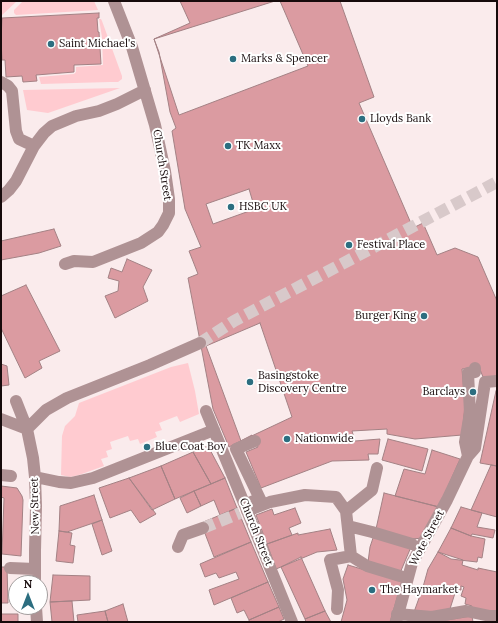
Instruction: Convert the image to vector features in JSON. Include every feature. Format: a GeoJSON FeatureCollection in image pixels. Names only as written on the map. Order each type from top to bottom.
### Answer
{"type":"FeatureCollection","features":[{"type":"Feature","properties":{"kind":"street","name":"Church Street"},"geometry":{"type":"LineString","coordinates":[[65,264],[74,261],[92,262],[100,260],[141,243],[158,232],[168,213],[169,199],[160,146],[132,47],[114,1]]}},
{"type":"Feature","properties":{"kind":"street"},"geometry":{"type":"LineString","coordinates":[[1,82],[8,86],[12,91],[16,132],[19,139],[34,146]]}},
{"type":"Feature","properties":{"kind":"street"},"geometry":{"type":"LineString","coordinates":[[1,196],[9,190],[16,181],[34,146],[44,133],[52,126],[76,116],[99,111],[145,90]]}},
{"type":"Feature","properties":{"kind":"street"},"geometry":{"type":"LineString","coordinates":[[1,419],[27,429],[46,410],[67,398],[150,365],[200,343]]}},
{"type":"Feature","properties":{"kind":"street"},"geometry":{"type":"LineString","coordinates":[[468,456],[465,442],[470,413],[468,373],[475,372],[475,368]]}},
{"type":"Feature","properties":{"kind":"street","name":"Wote Street"},"geometry":{"type":"LineString","coordinates":[[396,618],[412,563],[447,500],[468,456],[474,448],[491,382]]}},
{"type":"Feature","properties":{"kind":"street","name":"New Street"},"geometry":{"type":"LineString","coordinates":[[16,401],[27,429],[33,458],[36,506],[35,575]]}},
{"type":"Feature","properties":{"kind":"street","name":"Church Street"},"geometry":{"type":"LineString","coordinates":[[206,411],[292,622]]}},
{"type":"Feature","properties":{"kind":"street"},"geometry":{"type":"LineString","coordinates":[[35,477],[59,482],[71,482],[93,478],[214,430]]}},
{"type":"Feature","properties":{"kind":"street"},"geometry":{"type":"LineString","coordinates":[[246,508],[260,499],[236,449],[255,441]]}},
{"type":"Feature","properties":{"kind":"street"},"geometry":{"type":"LineString","coordinates":[[346,511],[372,490],[377,468]]}},
{"type":"Feature","properties":{"kind":"street"},"geometry":{"type":"LineString","coordinates":[[246,508],[304,495],[336,497],[346,511],[351,556]]}},
{"type":"Feature","properties":{"kind":"street"},"geometry":{"type":"LineString","coordinates":[[348,526],[412,544]]}},
{"type":"Feature","properties":{"kind":"street"},"geometry":{"type":"LineString","coordinates":[[178,546],[183,535],[203,528]]}},
{"type":"Feature","properties":{"kind":"street"},"geometry":{"type":"LineString","coordinates":[[337,609],[338,590],[330,560],[351,556],[367,566],[400,576]]}},
{"type":"Feature","properties":{"kind":"street"},"geometry":{"type":"LineString","coordinates":[[10,568],[35,569]]}},
{"type":"Feature","properties":{"kind":"street"},"geometry":{"type":"LineString","coordinates":[[396,618],[432,617],[466,611],[497,616]]}},
{"type":"Feature","properties":{"kind":"street"},"geometry":{"type":"LineString","coordinates":[[482,621],[496,622]]}},
{"type":"Feature","properties":{"kind":"shaded area"},"geometry":{"type":"Polygon","coordinates":[[[1,1],[17,1],[1,16],[1,1]]]}},
{"type":"Feature","properties":{"kind":"shaded area"},"geometry":{"type":"Polygon","coordinates":[[[23,1],[94,1],[98,10],[16,15],[14,10],[23,1]]]}},
{"type":"Feature","properties":{"kind":"shaded area"},"geometry":{"type":"Polygon","coordinates":[[[99,19],[102,21],[122,79],[118,82],[41,84],[39,77],[74,74],[76,72],[76,67],[103,65],[102,37],[99,19]]]}},
{"type":"Feature","properties":{"kind":"shaded area"},"geometry":{"type":"Polygon","coordinates":[[[120,88],[48,113],[27,110],[23,90],[120,88]]]}},
{"type":"Feature","properties":{"kind":"shaded area"},"geometry":{"type":"Polygon","coordinates":[[[188,363],[199,414],[180,422],[177,416],[159,423],[162,430],[155,432],[157,437],[140,444],[138,439],[130,441],[128,436],[110,442],[112,449],[106,451],[108,457],[101,459],[104,466],[70,477],[61,475],[62,436],[65,426],[75,416],[79,403],[171,367],[188,363]]]}},
{"type":"Feature","properties":{"kind":"building","name":"Festival Place"},"geometry":{"type":"Polygon","coordinates":[[[180,1],[497,1],[497,375],[491,378],[483,377],[479,367],[462,369],[465,405],[462,435],[415,439],[387,434],[387,429],[352,431],[355,441],[380,439],[378,454],[368,454],[369,460],[332,461],[261,488],[246,452],[258,447],[252,435],[229,447],[213,409],[188,278],[198,274],[189,251],[201,247],[185,209],[172,131],[176,128],[170,112],[159,52],[154,39],[190,23],[180,1]]]}},
{"type":"Feature","properties":{"kind":"building","name":"Marks & Spencer"},"geometry":{"type":"Polygon","coordinates":[[[275,1],[280,1],[308,66],[179,115],[154,39],[275,1]]]}},
{"type":"Feature","properties":{"kind":"building"},"geometry":{"type":"Polygon","coordinates":[[[340,1],[497,1],[497,301],[478,257],[455,248],[437,255],[423,223],[413,228],[359,103],[374,97],[340,1]]]}},
{"type":"Feature","properties":{"kind":"building","name":"Saint Michael's"},"geometry":{"type":"Polygon","coordinates":[[[99,13],[99,18],[97,18],[101,64],[74,65],[74,72],[36,75],[37,81],[23,82],[22,76],[6,77],[5,60],[2,60],[2,18],[99,13]]]}},
{"type":"Feature","properties":{"kind":"building","name":"HSBC UK"},"geometry":{"type":"Polygon","coordinates":[[[249,189],[255,209],[213,224],[206,204],[249,189]]]}},
{"type":"Feature","properties":{"kind":"building"},"geometry":{"type":"Polygon","coordinates":[[[54,229],[61,246],[39,253],[1,260],[1,241],[54,229]]]}},
{"type":"Feature","properties":{"kind":"building"},"geometry":{"type":"Polygon","coordinates":[[[127,259],[152,270],[143,287],[148,301],[115,318],[105,296],[118,291],[119,281],[108,278],[111,268],[122,272],[127,259]]]}},
{"type":"Feature","properties":{"kind":"building"},"geometry":{"type":"Polygon","coordinates":[[[26,285],[60,351],[39,361],[42,368],[25,378],[1,328],[1,296],[26,285]]]}},
{"type":"Feature","properties":{"kind":"building","name":"Basingstoke Discovery Centre"},"geometry":{"type":"Polygon","coordinates":[[[260,323],[292,417],[241,441],[206,346],[260,323]]]}},
{"type":"Feature","properties":{"kind":"building"},"geometry":{"type":"Polygon","coordinates":[[[1,364],[7,366],[9,385],[1,386],[1,364]]]}},
{"type":"Feature","properties":{"kind":"building"},"geometry":{"type":"Polygon","coordinates":[[[497,391],[497,466],[480,463],[497,391]]]}},
{"type":"Feature","properties":{"kind":"building"},"geometry":{"type":"Polygon","coordinates":[[[388,439],[428,449],[422,471],[382,460],[388,439]]]}},
{"type":"Feature","properties":{"kind":"building"},"geometry":{"type":"Polygon","coordinates":[[[208,446],[225,478],[211,484],[193,452],[208,446]]]}},
{"type":"Feature","properties":{"kind":"building"},"geometry":{"type":"Polygon","coordinates":[[[432,450],[460,459],[439,507],[395,496],[404,469],[425,474],[432,450]]]}},
{"type":"Feature","properties":{"kind":"building"},"geometry":{"type":"Polygon","coordinates":[[[193,452],[211,484],[175,499],[161,466],[193,452]]]}},
{"type":"Feature","properties":{"kind":"building"},"geometry":{"type":"Polygon","coordinates":[[[491,465],[497,466],[497,517],[471,510],[491,465]]]}},
{"type":"Feature","properties":{"kind":"building"},"geometry":{"type":"Polygon","coordinates":[[[161,466],[175,499],[152,510],[129,478],[161,466]]]}},
{"type":"Feature","properties":{"kind":"building"},"geometry":{"type":"Polygon","coordinates":[[[129,478],[156,514],[140,523],[131,510],[110,518],[99,488],[129,478]]]}},
{"type":"Feature","properties":{"kind":"building"},"geometry":{"type":"Polygon","coordinates":[[[225,478],[237,508],[220,515],[214,500],[201,506],[194,491],[225,478]]]}},
{"type":"Feature","properties":{"kind":"building"},"geometry":{"type":"Polygon","coordinates":[[[1,486],[17,488],[22,496],[21,556],[2,554],[4,498],[1,497],[1,486]]]}},
{"type":"Feature","properties":{"kind":"building"},"geometry":{"type":"Polygon","coordinates":[[[194,491],[201,506],[187,513],[180,498],[194,491]]]}},
{"type":"Feature","properties":{"kind":"building"},"geometry":{"type":"Polygon","coordinates":[[[384,493],[439,507],[423,538],[412,539],[376,529],[384,493]]]}},
{"type":"Feature","properties":{"kind":"building"},"geometry":{"type":"Polygon","coordinates":[[[94,495],[102,520],[67,532],[59,531],[60,506],[94,495]]]}},
{"type":"Feature","properties":{"kind":"building"},"geometry":{"type":"Polygon","coordinates":[[[461,507],[482,513],[477,527],[495,530],[493,538],[472,534],[471,536],[451,528],[461,507]]]}},
{"type":"Feature","properties":{"kind":"building"},"geometry":{"type":"Polygon","coordinates":[[[237,508],[251,542],[214,557],[201,523],[237,508]]]}},
{"type":"Feature","properties":{"kind":"building"},"geometry":{"type":"Polygon","coordinates":[[[295,508],[301,523],[289,528],[292,535],[267,544],[256,515],[272,509],[274,515],[295,508]]]}},
{"type":"Feature","properties":{"kind":"building"},"geometry":{"type":"Polygon","coordinates":[[[102,520],[112,551],[102,555],[92,524],[102,520]]]}},
{"type":"Feature","properties":{"kind":"building"},"geometry":{"type":"Polygon","coordinates":[[[451,528],[471,536],[485,539],[482,558],[478,557],[477,562],[451,559],[438,552],[451,528]]]}},
{"type":"Feature","properties":{"kind":"building"},"geometry":{"type":"Polygon","coordinates":[[[330,529],[337,550],[317,552],[276,569],[267,544],[298,533],[298,535],[330,529]]]}},
{"type":"Feature","properties":{"kind":"building"},"geometry":{"type":"Polygon","coordinates":[[[59,531],[72,533],[70,545],[75,546],[73,563],[56,561],[59,531]]]}},
{"type":"Feature","properties":{"kind":"building"},"geometry":{"type":"Polygon","coordinates":[[[374,535],[411,547],[400,573],[368,562],[370,547],[374,535]]]}},
{"type":"Feature","properties":{"kind":"building"},"geometry":{"type":"Polygon","coordinates":[[[251,542],[268,582],[214,605],[209,590],[239,579],[236,572],[219,578],[216,573],[205,577],[200,564],[251,542]]]}},
{"type":"Feature","properties":{"kind":"building"},"geometry":{"type":"Polygon","coordinates":[[[438,552],[463,560],[462,565],[478,570],[478,568],[497,572],[497,613],[471,609],[472,606],[465,604],[466,598],[461,596],[464,587],[461,586],[461,590],[423,587],[428,569],[438,552]]]}},
{"type":"Feature","properties":{"kind":"building"},"geometry":{"type":"Polygon","coordinates":[[[301,557],[325,611],[305,619],[281,567],[301,557]]]}},
{"type":"Feature","properties":{"kind":"building","name":"The Haymarket"},"geometry":{"type":"Polygon","coordinates":[[[348,565],[402,581],[390,622],[341,622],[347,600],[343,579],[348,565]]]}},
{"type":"Feature","properties":{"kind":"building"},"geometry":{"type":"Polygon","coordinates":[[[1,567],[7,567],[8,603],[1,603],[1,567]]]}},
{"type":"Feature","properties":{"kind":"building"},"geometry":{"type":"Polygon","coordinates":[[[53,575],[90,576],[90,600],[50,602],[53,575]]]}},
{"type":"Feature","properties":{"kind":"building"},"geometry":{"type":"Polygon","coordinates":[[[268,582],[279,607],[249,620],[244,610],[237,613],[231,598],[268,582]]]}},
{"type":"Feature","properties":{"kind":"building"},"geometry":{"type":"Polygon","coordinates":[[[423,587],[456,590],[449,612],[414,612],[423,587]]]}},
{"type":"Feature","properties":{"kind":"building"},"geometry":{"type":"Polygon","coordinates":[[[72,601],[74,622],[52,622],[50,602],[72,601]]]}},
{"type":"Feature","properties":{"kind":"building"},"geometry":{"type":"Polygon","coordinates":[[[123,604],[128,622],[108,622],[105,611],[123,604]]]}},
{"type":"Feature","properties":{"kind":"building"},"geometry":{"type":"Polygon","coordinates":[[[279,607],[284,619],[278,622],[249,622],[249,620],[279,607]]]}},
{"type":"Feature","properties":{"kind":"building"},"geometry":{"type":"Polygon","coordinates":[[[105,611],[108,622],[78,622],[77,615],[105,611]]]}},
{"type":"Feature","properties":{"kind":"building"},"geometry":{"type":"Polygon","coordinates":[[[325,611],[331,622],[306,622],[305,619],[325,611]]]}},
{"type":"Feature","properties":{"kind":"building"},"geometry":{"type":"Polygon","coordinates":[[[1,614],[18,615],[18,622],[1,622],[1,614]]]}},
{"type":"Feature","properties":{"kind":"building"},"geometry":{"type":"Polygon","coordinates":[[[472,616],[473,622],[435,622],[472,616]]]}},
{"type":"Feature","properties":{"kind":"tunnel"},"geometry":{"type":"LineString","coordinates":[[200,343],[234,321],[497,182]]}},
{"type":"Feature","properties":{"kind":"tunnel"},"geometry":{"type":"LineString","coordinates":[[203,528],[240,513]]}},
{"type":"Feature","properties":{"kind":"place","name":"Saint Michael's"},"geometry":{"type":"Point","coordinates":[51,44]}},
{"type":"Feature","properties":{"kind":"place","name":"Marks & Spencer"},"geometry":{"type":"Point","coordinates":[233,59]}},
{"type":"Feature","properties":{"kind":"place","name":"Lloyds Bank"},"geometry":{"type":"Point","coordinates":[362,119]}},
{"type":"Feature","properties":{"kind":"place","name":"TK Maxx"},"geometry":{"type":"Point","coordinates":[228,146]}},
{"type":"Feature","properties":{"kind":"place","name":"HSBC UK"},"geometry":{"type":"Point","coordinates":[231,207]}},
{"type":"Feature","properties":{"kind":"place","name":"Festival Place"},"geometry":{"type":"Point","coordinates":[349,245]}},
{"type":"Feature","properties":{"kind":"place","name":"Burger King"},"geometry":{"type":"Point","coordinates":[424,316]}},
{"type":"Feature","properties":{"kind":"place","name":"Basingstoke Discovery Centre"},"geometry":{"type":"Point","coordinates":[250,382]}},
{"type":"Feature","properties":{"kind":"place","name":"Barclays"},"geometry":{"type":"Point","coordinates":[473,392]}},
{"type":"Feature","properties":{"kind":"place","name":"Nationwide"},"geometry":{"type":"Point","coordinates":[287,439]}},
{"type":"Feature","properties":{"kind":"place","name":"Blue Coat Boy"},"geometry":{"type":"Point","coordinates":[147,447]}},
{"type":"Feature","properties":{"kind":"place","name":"The Haymarket"},"geometry":{"type":"Point","coordinates":[372,590]}}]}
